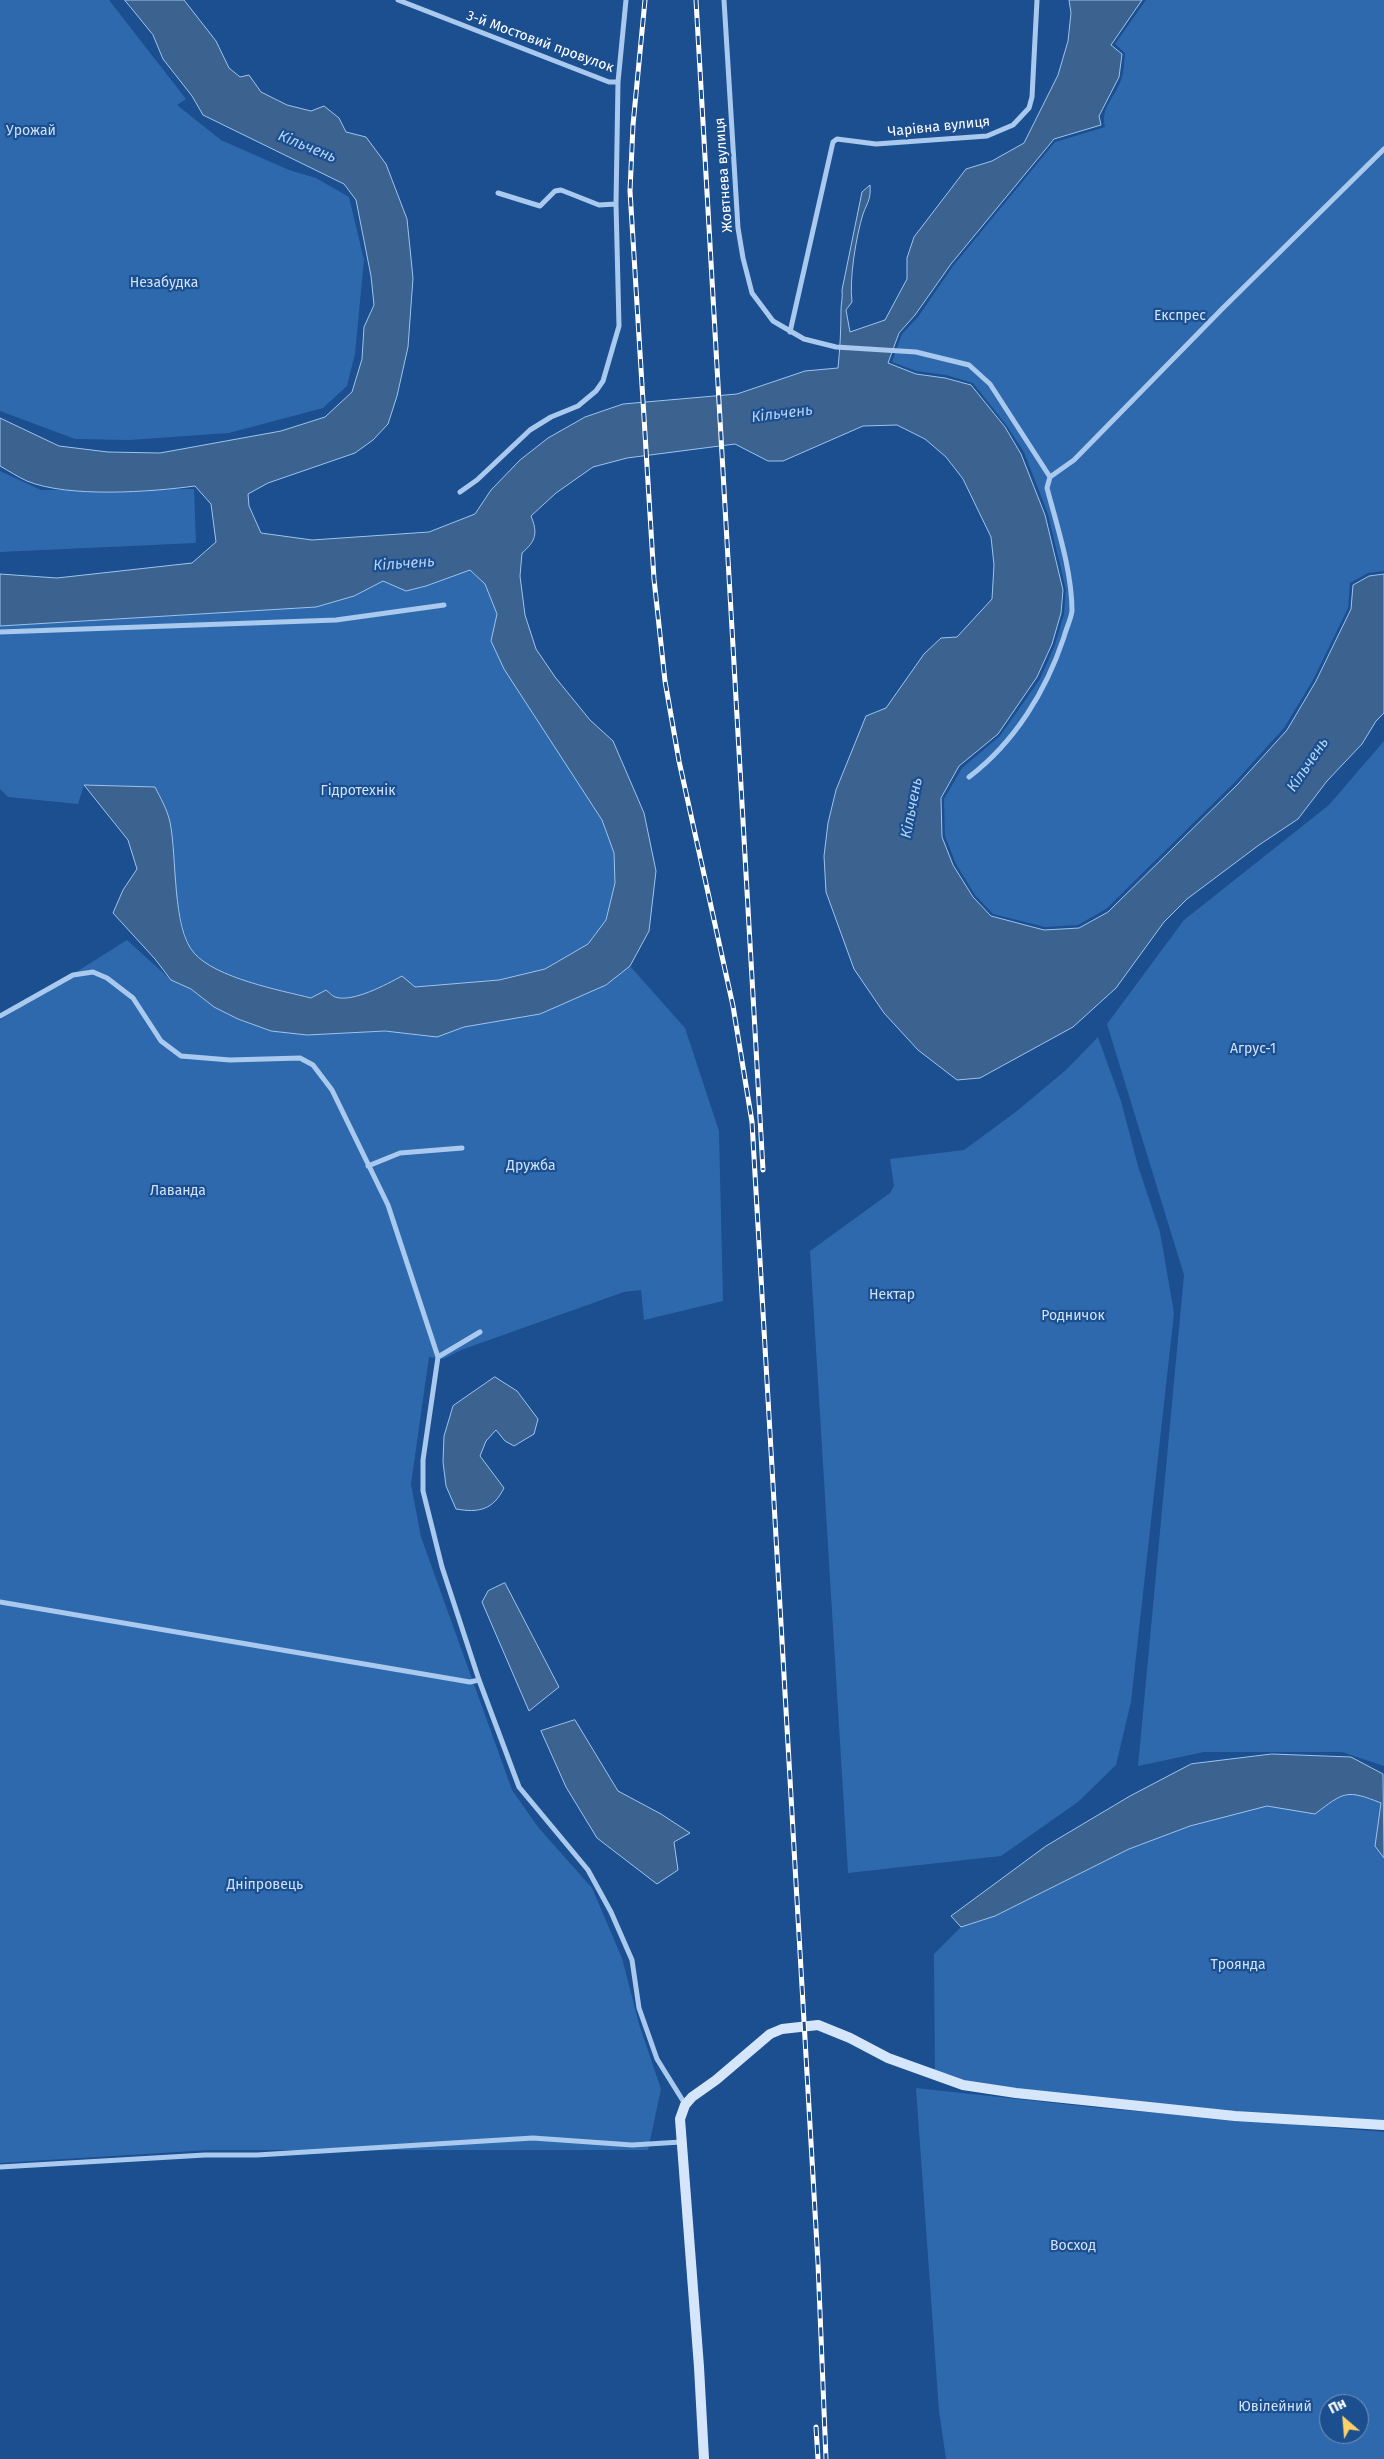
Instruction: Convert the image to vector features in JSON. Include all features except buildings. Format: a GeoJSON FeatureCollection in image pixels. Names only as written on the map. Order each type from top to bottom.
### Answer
{"type":"FeatureCollection","features":[{"type":"Feature","properties":{"kind":"street","name":"3-й Мостовий провулок"},"geometry":{"type":"LineString","coordinates":[[398,0],[609,82],[618,82],[616,204],[618,326],[603,381],[596,391],[578,406],[551,417],[530,430],[478,480],[460,492]]}},
{"type":"Feature","properties":{"kind":"street"},"geometry":{"type":"LineString","coordinates":[[618,82],[626,0]]}},
{"type":"Feature","properties":{"kind":"street","name":"Жовтнева вулиця"},"geometry":{"type":"LineString","coordinates":[[724,0],[738,228],[742,258],[752,293],[774,321],[804,339],[836,347],[906,351],[969,364],[990,384],[1050,477]]}},
{"type":"Feature","properties":{"kind":"street","name":"Чарівна вулиця"},"geometry":{"type":"LineString","coordinates":[[790,332],[833,142],[838,139],[876,144],[987,136],[1014,125],[1029,108],[1032,97],[1037,0]]}},
{"type":"Feature","properties":{"kind":"street"},"geometry":{"type":"LineString","coordinates":[[969,777],[991,761],[1019,726],[1040,694],[1057,657],[1072,613],[1065,554],[1047,488],[1050,477],[1074,460],[1223,308],[1384,149]]}},
{"type":"Feature","properties":{"kind":"street"},"geometry":{"type":"LineString","coordinates":[[498,193],[540,206],[555,191],[561,190],[599,205],[616,204]]}},
{"type":"Feature","properties":{"kind":"street"},"geometry":{"type":"LineString","coordinates":[[0,632],[336,620],[444,605]]}},
{"type":"Feature","properties":{"kind":"street"},"geometry":{"type":"LineString","coordinates":[[0,1016],[73,976],[93,972],[133,998],[161,1041],[181,1056],[230,1060],[300,1058],[313,1065],[332,1090],[388,1205],[438,1357],[423,1460],[423,1491],[442,1568],[479,1680],[519,1787],[588,1870],[611,1912],[632,1960],[639,2008],[657,2059],[685,2105]]}},
{"type":"Feature","properties":{"kind":"street"},"geometry":{"type":"LineString","coordinates":[[368,1166],[400,1153],[462,1148]]}},
{"type":"Feature","properties":{"kind":"street"},"geometry":{"type":"LineString","coordinates":[[438,1357],[480,1332]]}},
{"type":"Feature","properties":{"kind":"street"},"geometry":{"type":"LineString","coordinates":[[0,1602],[470,1682],[479,1680]]}},
{"type":"Feature","properties":{"kind":"street"},"geometry":{"type":"LineString","coordinates":[[704,2459],[680,2118],[685,2105],[770,2034],[782,2029],[818,2025],[850,2038],[888,2058],[963,2085],[1016,2093],[1235,2116],[1384,2125]]}},
{"type":"Feature","properties":{"kind":"street"},"geometry":{"type":"LineString","coordinates":[[0,2167],[205,2155],[257,2155],[533,2138],[632,2145],[681,2142]]}},
{"type":"Feature","properties":{"kind":"green space","name":"Незабудка"},"geometry":{"type":"Polygon","coordinates":[[[0,0],[109,0],[186,99],[177,105],[221,140],[289,170],[316,178],[349,197],[364,260],[355,354],[347,386],[323,408],[229,433],[129,440],[75,439],[0,411],[0,0]]]}},
{"type":"Feature","properties":{"kind":"green space","name":"Експрес"},"geometry":{"type":"Polygon","coordinates":[[[1146,0],[1384,0],[1384,571],[1368,573],[1350,583],[1348,608],[1313,680],[1284,728],[1236,781],[1106,909],[1078,925],[1045,927],[993,914],[975,895],[956,864],[945,836],[944,799],[962,768],[1000,736],[1040,679],[1055,645],[1064,614],[1066,590],[1048,514],[1024,452],[1007,426],[973,383],[946,375],[916,371],[892,362],[902,334],[918,317],[953,266],[1055,142],[1105,127],[1106,108],[1122,77],[1124,67],[1125,53],[1115,44],[1146,0]]]}},
{"type":"Feature","properties":{"kind":"green space"},"geometry":{"type":"Polygon","coordinates":[[[0,471],[41,490],[194,489],[196,543],[0,552],[0,471]]]}},
{"type":"Feature","properties":{"kind":"green space","name":"Гідротехнік"},"geometry":{"type":"Polygon","coordinates":[[[470,570],[485,584],[497,614],[491,641],[602,820],[614,853],[615,883],[606,920],[588,944],[545,969],[499,980],[415,987],[402,976],[370,992],[342,998],[334,996],[326,990],[311,998],[249,982],[217,969],[204,962],[194,953],[185,934],[177,898],[84,785],[78,804],[8,797],[0,789],[0,626],[316,607],[354,596],[383,581],[406,591],[470,570]]]}},
{"type":"Feature","properties":{"kind":"green space","name":"Агрус-1"},"geometry":{"type":"Polygon","coordinates":[[[1384,741],[1384,1766],[1342,1752],[1204,1752],[1138,1766],[1184,1275],[1107,1024],[1184,920],[1329,805],[1384,741]]]}},
{"type":"Feature","properties":{"kind":"green space","name":"Дніпровець"},"geometry":{"type":"Polygon","coordinates":[[[127,940],[171,980],[191,989],[214,1007],[238,1019],[271,1031],[307,1035],[385,1031],[437,1037],[464,1027],[540,1013],[606,985],[630,966],[685,1028],[719,1131],[723,1301],[644,1320],[641,1290],[624,1292],[461,1350],[443,1359],[429,1357],[411,1484],[421,1537],[512,1790],[538,1827],[592,1888],[622,1958],[639,2024],[661,2089],[648,2150],[209,2150],[0,2163],[0,1020],[127,940]]]}},
{"type":"Feature","properties":{"kind":"green space"},"geometry":{"type":"Polygon","coordinates":[[[1098,1037],[1121,1101],[1138,1166],[1160,1232],[1174,1313],[1131,1702],[1116,1765],[1078,1802],[1001,1856],[848,1873],[810,1251],[890,1193],[894,1186],[890,1159],[964,1150],[1017,1111],[1067,1069],[1098,1037]]]}},
{"type":"Feature","properties":{"kind":"green space","name":"Троянда"},"geometry":{"type":"Polygon","coordinates":[[[1354,1793],[1381,1803],[1375,1846],[1384,1858],[1384,2126],[1070,2096],[935,2078],[934,1954],[961,1927],[995,1916],[1129,1849],[1190,1826],[1267,1806],[1315,1814],[1337,1798],[1354,1793]]]}},
{"type":"Feature","properties":{"kind":"green space","name":"Восход"},"geometry":{"type":"Polygon","coordinates":[[[916,2088],[1100,2108],[1384,2132],[1384,2459],[946,2459],[939,2411],[916,2088]]]}},
{"type":"Feature","properties":{"kind":"water","name":"Кільчень"},"geometry":{"type":"Polygon","coordinates":[[[125,0],[184,0],[216,41],[229,68],[240,77],[249,75],[261,92],[287,105],[311,111],[324,106],[339,118],[346,132],[366,137],[386,164],[407,219],[413,278],[408,347],[397,396],[388,424],[373,440],[355,453],[268,483],[248,494],[249,506],[261,533],[312,540],[429,532],[475,514],[491,490],[520,460],[548,438],[585,417],[623,404],[737,394],[805,371],[838,368],[842,290],[862,192],[870,185],[870,197],[860,223],[854,258],[851,282],[852,302],[846,310],[850,332],[885,320],[907,279],[907,258],[914,237],[966,169],[992,161],[1024,143],[1058,75],[1068,41],[1071,13],[1069,0],[1142,0],[1111,45],[1122,54],[1119,77],[1099,116],[1101,125],[1054,139],[951,264],[915,315],[899,333],[888,363],[916,374],[945,378],[971,385],[1005,427],[1021,454],[1045,515],[1063,590],[1061,613],[1052,644],[1037,677],[998,734],[959,766],[941,798],[942,837],[953,865],[973,897],[991,916],[1044,930],[1079,928],[1108,912],[1238,784],[1287,730],[1316,681],[1351,609],[1353,585],[1369,576],[1384,574],[1384,713],[1376,721],[1362,744],[1327,781],[1298,819],[1259,845],[1187,899],[1164,922],[1116,988],[1073,1027],[980,1078],[957,1080],[918,1050],[884,1013],[854,969],[826,892],[824,856],[828,823],[836,790],[866,716],[886,708],[924,654],[941,638],[957,637],[992,599],[994,565],[991,537],[963,479],[946,457],[925,439],[897,425],[863,426],[783,461],[768,461],[735,444],[627,458],[593,467],[556,493],[531,516],[535,532],[533,541],[522,553],[520,576],[525,615],[536,649],[555,677],[590,720],[613,741],[644,813],[656,871],[649,931],[630,966],[606,985],[540,1014],[464,1027],[437,1037],[385,1031],[307,1035],[271,1031],[238,1019],[214,1007],[191,989],[171,980],[155,959],[113,913],[123,890],[137,869],[128,840],[84,785],[155,787],[166,808],[170,822],[176,891],[182,927],[187,942],[194,953],[204,962],[232,976],[311,998],[326,990],[335,997],[342,998],[360,995],[388,984],[402,976],[415,987],[499,980],[545,969],[588,944],[606,920],[615,883],[614,853],[602,820],[504,669],[491,641],[497,614],[485,584],[470,570],[406,591],[383,581],[354,596],[316,607],[0,626],[0,574],[57,578],[192,563],[216,542],[211,504],[195,486],[133,492],[87,492],[44,486],[17,476],[0,466],[0,418],[59,446],[108,452],[160,453],[281,431],[325,417],[352,392],[362,359],[364,327],[374,305],[371,276],[356,200],[344,184],[203,115],[192,96],[163,59],[153,35],[125,0]]]}},
{"type":"Feature","properties":{"kind":"water"},"geometry":{"type":"Polygon","coordinates":[[[495,1377],[517,1391],[538,1419],[534,1434],[514,1446],[505,1441],[496,1430],[486,1441],[480,1456],[504,1488],[495,1501],[484,1508],[478,1510],[456,1509],[446,1486],[443,1462],[444,1436],[453,1406],[495,1377]]]}},
{"type":"Feature","properties":{"kind":"water"},"geometry":{"type":"Polygon","coordinates":[[[505,1583],[559,1687],[529,1711],[482,1602],[488,1591],[505,1583]]]}},
{"type":"Feature","properties":{"kind":"water"},"geometry":{"type":"Polygon","coordinates":[[[575,1720],[618,1791],[661,1814],[690,1833],[674,1842],[678,1870],[657,1884],[597,1838],[566,1787],[541,1731],[575,1720]]]}},
{"type":"Feature","properties":{"kind":"water"},"geometry":{"type":"Polygon","coordinates":[[[1272,1754],[1351,1757],[1383,1774],[1384,1858],[1375,1846],[1381,1803],[1360,1796],[1346,1795],[1339,1797],[1315,1814],[1267,1806],[1190,1826],[1129,1849],[995,1916],[961,1927],[951,1916],[1046,1846],[1130,1796],[1191,1764],[1272,1754]]]}},
{"type":"Feature","properties":{"kind":"railway"},"geometry":{"type":"LineString","coordinates":[[645,0],[633,125],[630,191],[654,579],[665,681],[679,761],[733,1006],[752,1122],[818,2263],[826,2459]]}},
{"type":"Feature","properties":{"kind":"railway"},"geometry":{"type":"LineString","coordinates":[[696,0],[763,1170]]}},
{"type":"Feature","properties":{"kind":"railway"},"geometry":{"type":"LineString","coordinates":[[816,2427],[818,2459]]}},
{"type":"Feature","properties":{"kind":"park label","name":"Урожай"},"geometry":{"type":"Point","coordinates":[31,131]}},
{"type":"Feature","properties":{"kind":"park label","name":"Дружба"},"geometry":{"type":"Point","coordinates":[531,1166]}},
{"type":"Feature","properties":{"kind":"park label","name":"Лаванда"},"geometry":{"type":"Point","coordinates":[178,1191]}},
{"type":"Feature","properties":{"kind":"park label","name":"Нектар"},"geometry":{"type":"Point","coordinates":[892,1295]}},
{"type":"Feature","properties":{"kind":"park label","name":"Родничок"},"geometry":{"type":"Point","coordinates":[1073,1316]}},
{"type":"Feature","properties":{"kind":"park label","name":"Ювілейний"},"geometry":{"type":"Point","coordinates":[1275,2407]}}]}
